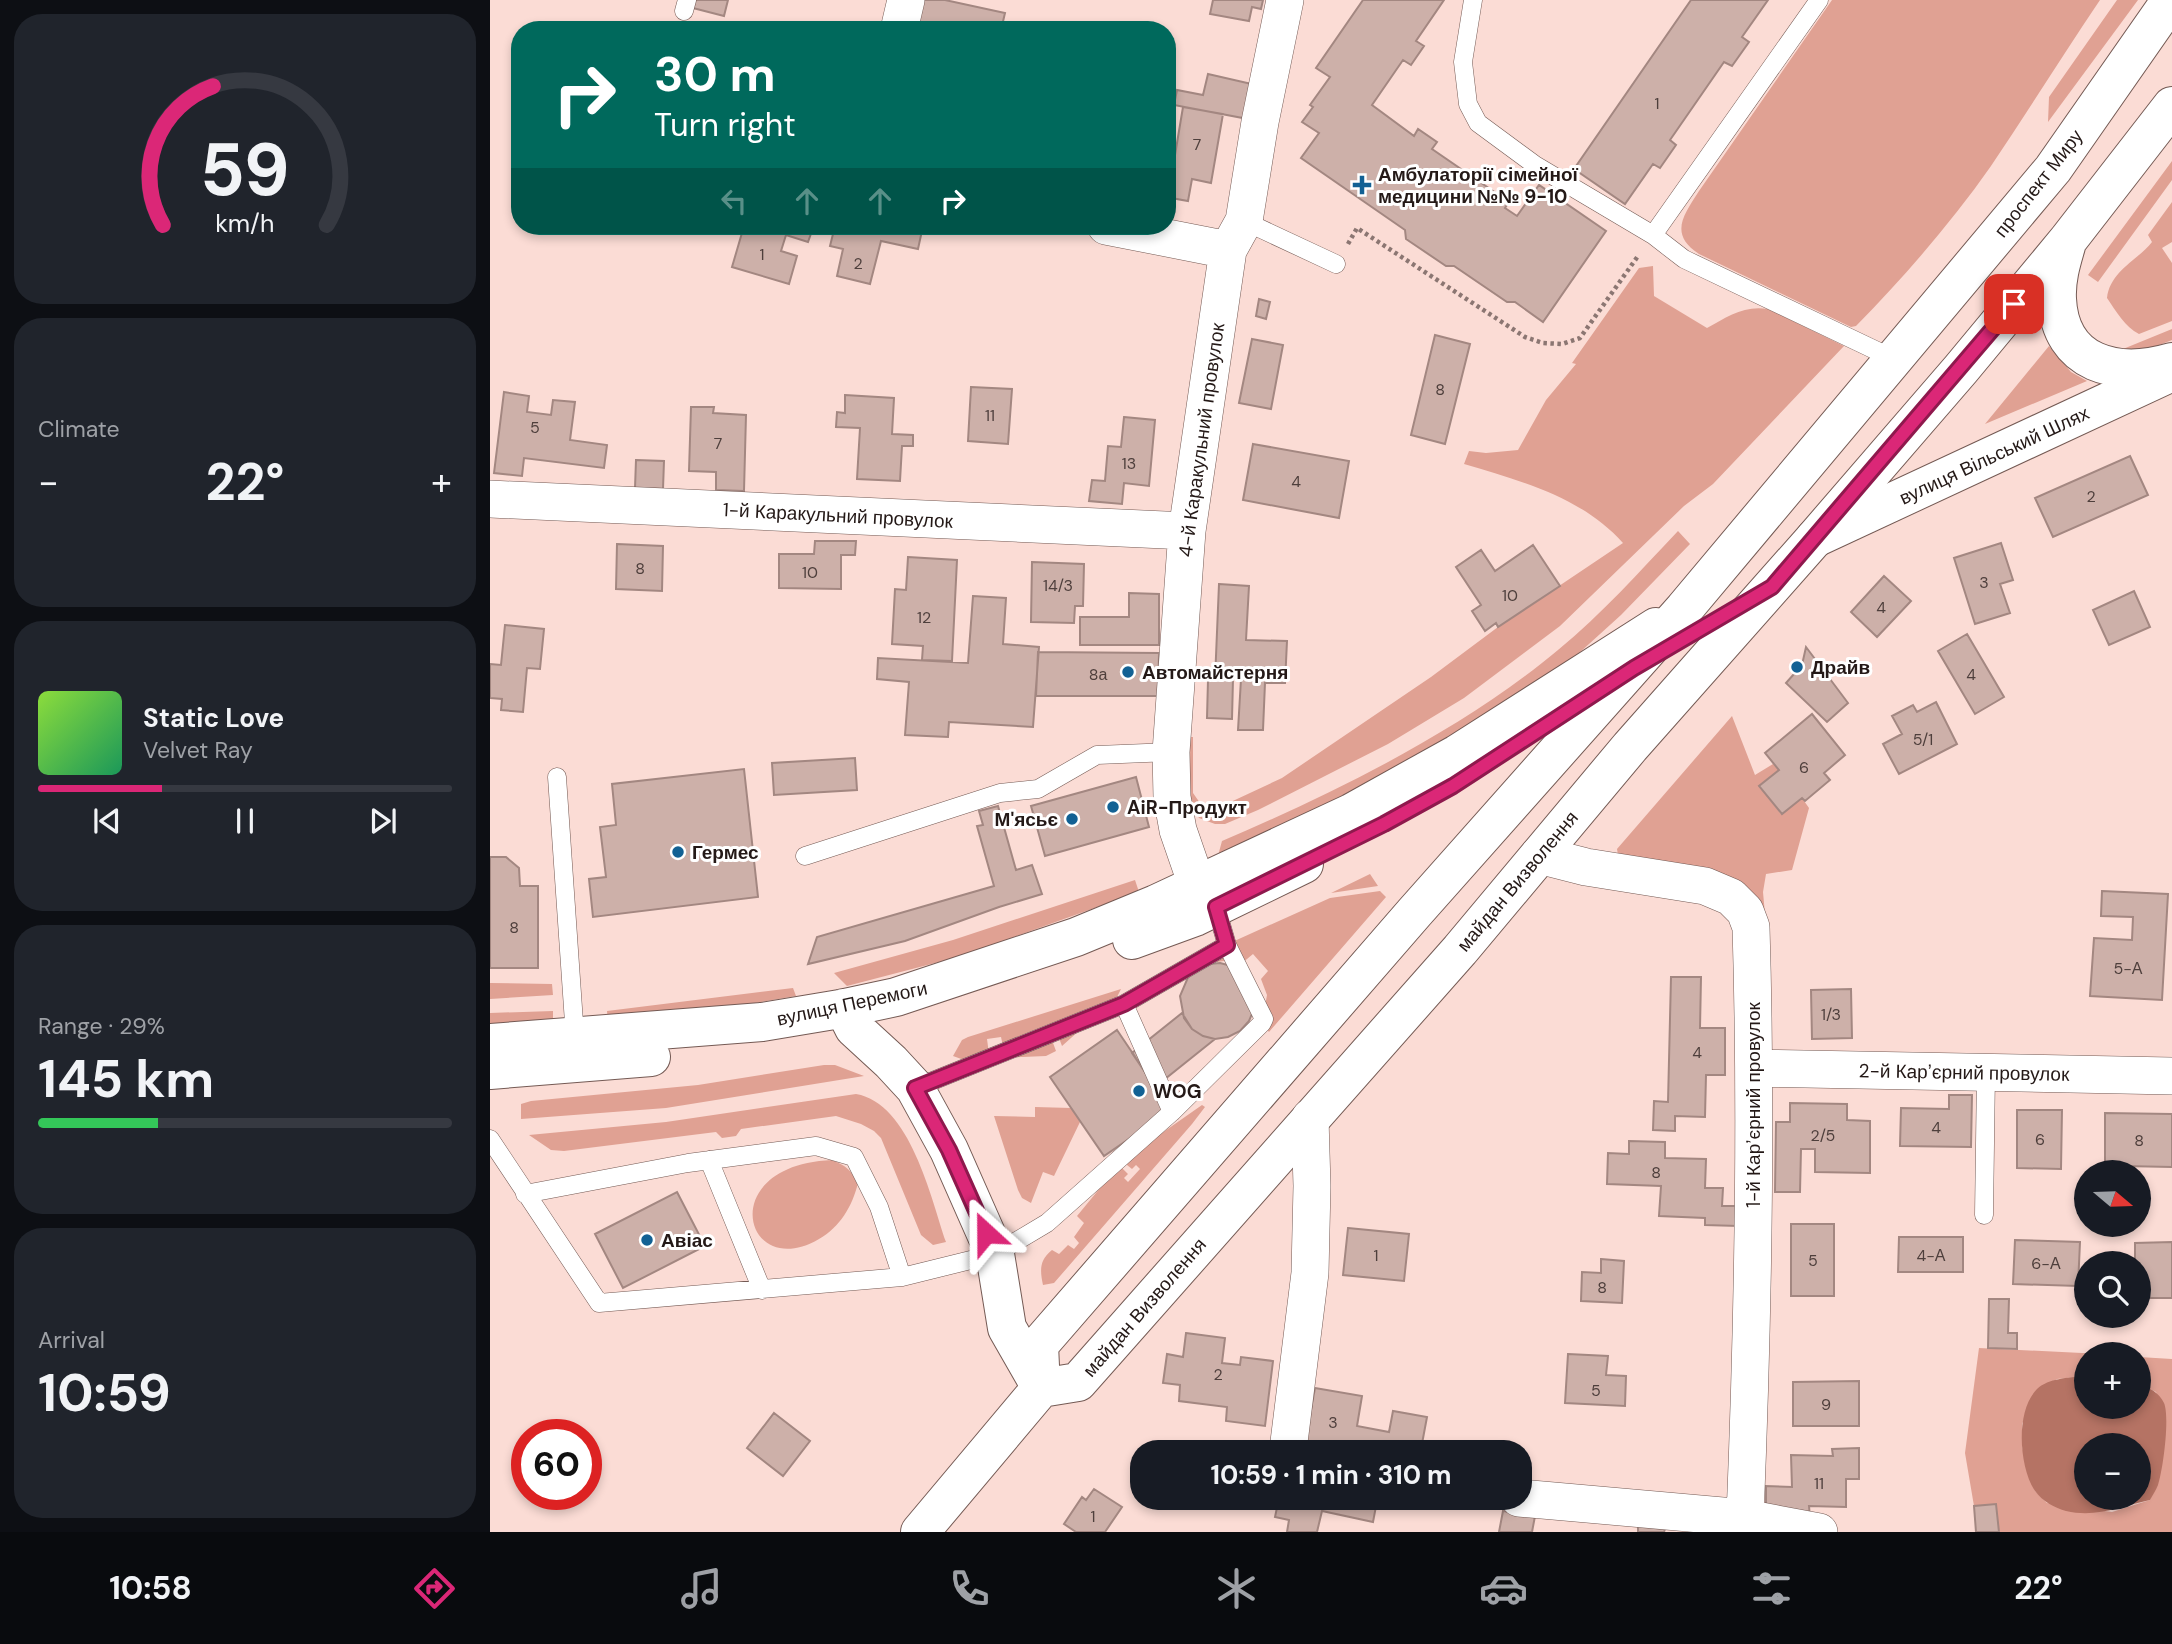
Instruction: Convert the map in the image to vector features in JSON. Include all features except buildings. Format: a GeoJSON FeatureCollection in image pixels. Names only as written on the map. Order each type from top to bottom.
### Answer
{"type":"FeatureCollection","features":[{"type":"Feature","properties":{"kind":"main road","name":"проспект Миру"},"geometry":{"type":"LineString","coordinates":[[1894,359],[2053,169],[2171,0]]}},
{"type":"Feature","properties":{"kind":"main road"},"geometry":{"type":"LineString","coordinates":[[2172,106],[2068,240],[2058,279],[2057,298],[2063,328],[2077,350],[2086,358],[2110,368],[2141,369],[2172,362]]}},
{"type":"Feature","properties":{"kind":"main road","name":"майдан Визволення"},"geometry":{"type":"LineString","coordinates":[[1894,359],[1634,668],[1414,914],[1039,1345],[1041,1388],[1078,1382],[1460,950],[1630,747],[1815,538],[2068,240]]}},
{"type":"Feature","properties":{"kind":"main road","name":"вулиця Вільський Шлях"},"geometry":{"type":"LineString","coordinates":[[1815,538],[2172,372]]}},
{"type":"Feature","properties":{"kind":"main road","name":"майдан Визволення"},"geometry":{"type":"LineString","coordinates":[[1207,896],[1457,754],[1684,609],[1815,538]]}},
{"type":"Feature","properties":{"kind":"main road","name":"майдан Визволення"},"geometry":{"type":"LineString","coordinates":[[1207,896],[1384,824],[1453,786],[1634,668],[1772,587]]}},
{"type":"Feature","properties":{"kind":"main road","name":"вулиця Перемоги"},"geometry":{"type":"LineString","coordinates":[[490,1070],[595,1063],[777,1044],[849,1018],[896,997],[1040,949],[1156,904],[1207,896]]}},
{"type":"Feature","properties":{"kind":"main road"},"geometry":{"type":"LineString","coordinates":[[849,1018],[915,1088],[949,1150],[995,1254],[1007,1328],[1041,1388],[919,1532]]}},
{"type":"Feature","properties":{"kind":"main road","name":"вулиця Перемоги"},"geometry":{"type":"LineString","coordinates":[[490,1043],[849,1018]]}},
{"type":"Feature","properties":{"kind":"street"},"geometry":{"type":"LineString","coordinates":[[901,21],[906,0]]}},
{"type":"Feature","properties":{"kind":"street","name":"4-й Каракульний провулок"},"geometry":{"type":"LineString","coordinates":[[1207,896],[1178,830],[1172,797],[1171,752],[1187,531],[1236,235],[1285,0]]}},
{"type":"Feature","properties":{"kind":"street"},"geometry":{"type":"LineString","coordinates":[[1176,231],[1236,235]]}},
{"type":"Feature","properties":{"kind":"street","name":"1-й Каракульний провулок"},"geometry":{"type":"LineString","coordinates":[[490,499],[1187,531]]}},
{"type":"Feature","properties":{"kind":"street","name":"1-й Карʼєрний провулок"},"geometry":{"type":"LineString","coordinates":[[1539,855],[1586,867],[1705,886],[1731,897],[1745,911],[1751,927],[1755,1068],[1751,1353],[1745,1518]]}},
{"type":"Feature","properties":{"kind":"street","name":"2-й Карʼєрний провулок"},"geometry":{"type":"LineString","coordinates":[[1755,1068],[2172,1076]]}},
{"type":"Feature","properties":{"kind":"street"},"geometry":{"type":"LineString","coordinates":[[1289,1440],[1310,1273],[1310,1118]]}},
{"type":"Feature","properties":{"kind":"street"},"geometry":{"type":"LineString","coordinates":[[1532,1499],[1745,1518],[1819,1532]]}},
{"type":"Feature","properties":{"kind":"lane"},"geometry":{"type":"LineString","coordinates":[[1473,0],[1463,73],[1468,104],[1478,123],[1535,164],[1653,235],[1684,259],[1894,359]]}},
{"type":"Feature","properties":{"kind":"lane"},"geometry":{"type":"LineString","coordinates":[[1653,235],[1819,0]]}},
{"type":"Feature","properties":{"kind":"lane"},"geometry":{"type":"LineString","coordinates":[[1236,235],[1336,264]]}},
{"type":"Feature","properties":{"kind":"lane"},"geometry":{"type":"LineString","coordinates":[[805,856],[1000,793],[1038,789],[1097,755],[1171,752]]}},
{"type":"Feature","properties":{"kind":"lane"},"geometry":{"type":"LineString","coordinates":[[557,777],[575,1037]]}},
{"type":"Feature","properties":{"kind":"lane"},"geometry":{"type":"LineString","coordinates":[[490,1139],[599,1303],[902,1277],[995,1254],[1047,1223],[1172,1112],[1262,1023],[1264,1019],[1227,945],[1207,896]]}},
{"type":"Feature","properties":{"kind":"lane"},"geometry":{"type":"LineString","coordinates":[[915,1088],[1124,1004],[1227,945]]}},
{"type":"Feature","properties":{"kind":"lane"},"geometry":{"type":"LineString","coordinates":[[1124,1004],[1172,1112]]}},
{"type":"Feature","properties":{"kind":"lane"},"geometry":{"type":"LineString","coordinates":[[1984,1215],[1986,1072]]}},
{"type":"Feature","properties":{"kind":"lane"},"geometry":{"type":"LineString","coordinates":[[525,1194],[709,1160],[816,1146],[854,1157],[879,1208],[902,1277]]}},
{"type":"Feature","properties":{"kind":"lane"},"geometry":{"type":"LineString","coordinates":[[709,1160],[762,1290]]}},
{"type":"Feature","properties":{"kind":"path"},"geometry":{"type":"LineString","coordinates":[[1336,264],[1357,228],[1525,337],[1543,343],[1562,344],[1580,338],[1653,235]]}},
{"type":"Feature","properties":{"kind":"shaded area"},"geometry":{"type":"Polygon","coordinates":[[[1832,0],[2100,0],[1991,166],[1960,208],[1892,288],[1856,326],[1851,327],[1699,254],[1690,247],[1682,232],[1684,217],[1699,191],[1832,0]]]}},
{"type":"Feature","properties":{"kind":"shaded area"},"geometry":{"type":"Polygon","coordinates":[[[2117,0],[2138,0],[2048,122],[2049,97],[2117,0]]]}},
{"type":"Feature","properties":{"kind":"shaded area"},"geometry":{"type":"Polygon","coordinates":[[[2172,161],[2172,180],[2098,282],[2088,275],[2172,161]]]}},
{"type":"Feature","properties":{"kind":"shaded area"},"geometry":{"type":"Polygon","coordinates":[[[2172,202],[2172,242],[2162,248],[2172,263],[2172,321],[2139,334],[2125,323],[2107,298],[2109,289],[2119,273],[2152,242],[2148,235],[2172,202]]]}},
{"type":"Feature","properties":{"kind":"shaded area"},"geometry":{"type":"Polygon","coordinates":[[[1653,266],[1654,296],[1707,328],[1743,310],[1768,309],[1844,346],[1713,484],[1684,506],[1560,626],[1464,698],[1388,744],[1258,810],[1225,824],[1215,824],[1199,818],[1187,800],[1187,737],[1193,737],[1193,793],[1207,813],[1282,778],[1623,543],[1607,527],[1570,502],[1529,484],[1464,464],[1469,451],[1486,453],[1518,450],[1546,400],[1576,364],[1572,363],[1639,268],[1653,266]]]}},
{"type":"Feature","properties":{"kind":"shaded area"},"geometry":{"type":"Polygon","coordinates":[[[2172,329],[2172,340],[2144,351],[2123,355],[2123,349],[2172,329]]]}},
{"type":"Feature","properties":{"kind":"shaded area"},"geometry":{"type":"Polygon","coordinates":[[[2049,346],[2071,372],[2087,381],[1985,424],[2049,346]]]}},
{"type":"Feature","properties":{"kind":"shaded area"},"geometry":{"type":"Polygon","coordinates":[[[1678,531],[1690,544],[1621,615],[1568,663],[1477,731],[1216,863],[1222,841],[1309,802],[1397,757],[1521,679],[1590,622],[1678,531]]]}},
{"type":"Feature","properties":{"kind":"shaded area"},"geometry":{"type":"Polygon","coordinates":[[[1732,716],[1755,775],[1773,764],[1779,770],[1759,786],[1781,814],[1802,798],[1809,808],[1792,870],[1766,874],[1763,892],[1767,937],[1618,855],[1617,849],[1732,716]]]}},
{"type":"Feature","properties":{"kind":"shaded area"},"geometry":{"type":"Polygon","coordinates":[[[1370,874],[1378,886],[1331,893],[1370,874]]]}},
{"type":"Feature","properties":{"kind":"shaded area"},"geometry":{"type":"Polygon","coordinates":[[[1135,880],[1139,892],[958,957],[847,986],[834,973],[953,940],[1135,880]]]}},
{"type":"Feature","properties":{"kind":"shaded area"},"geometry":{"type":"Polygon","coordinates":[[[1380,891],[1386,897],[1269,1032],[1262,1023],[1267,995],[1261,979],[1268,971],[1253,954],[1241,964],[1231,960],[1210,963],[1199,957],[1330,898],[1380,891]]]}},
{"type":"Feature","properties":{"kind":"shaded area"},"geometry":{"type":"Polygon","coordinates":[[[490,983],[552,984],[553,995],[490,999],[490,983]]]}},
{"type":"Feature","properties":{"kind":"shaded area"},"geometry":{"type":"Polygon","coordinates":[[[793,988],[796,996],[608,1023],[607,1011],[793,988]]]}},
{"type":"Feature","properties":{"kind":"shaded area"},"geometry":{"type":"Polygon","coordinates":[[[1121,989],[1117,997],[1062,1046],[1056,1030],[1049,1032],[1056,1051],[1046,1056],[1000,1058],[1004,1051],[1001,1037],[987,1039],[989,1054],[964,1060],[953,1056],[962,1040],[968,1037],[1121,989]]]}},
{"type":"Feature","properties":{"kind":"shaded area"},"geometry":{"type":"Polygon","coordinates":[[[553,1011],[553,1027],[490,1030],[490,1013],[553,1011]]]}},
{"type":"Feature","properties":{"kind":"shaded area"},"geometry":{"type":"Polygon","coordinates":[[[835,1065],[864,1076],[666,1108],[521,1119],[521,1104],[531,1101],[698,1085],[835,1065]]]}},
{"type":"Feature","properties":{"kind":"shaded area"},"geometry":{"type":"Polygon","coordinates":[[[856,1094],[875,1101],[891,1115],[904,1133],[925,1178],[946,1242],[933,1245],[921,1235],[881,1138],[861,1124],[836,1116],[741,1129],[736,1136],[722,1138],[716,1132],[564,1151],[551,1150],[529,1135],[666,1122],[856,1094]]]}},
{"type":"Feature","properties":{"kind":"shaded area"},"geometry":{"type":"Polygon","coordinates":[[[1202,1105],[1205,1107],[1192,1124],[1054,1283],[1043,1285],[1041,1270],[1045,1258],[1052,1250],[1059,1254],[1068,1245],[1074,1249],[1079,1243],[1074,1237],[1084,1223],[1077,1216],[1119,1165],[1128,1174],[1124,1178],[1128,1182],[1140,1169],[1136,1165],[1132,1169],[1122,1161],[1202,1105]]]}},
{"type":"Feature","properties":{"kind":"shaded area"},"geometry":{"type":"Polygon","coordinates":[[[1035,1107],[1071,1108],[1080,1122],[1054,1176],[1043,1172],[1031,1203],[1022,1198],[1018,1190],[994,1116],[1035,1117],[1035,1107]]]}},
{"type":"Feature","properties":{"kind":"shaded area"},"geometry":{"type":"Polygon","coordinates":[[[832,1160],[847,1168],[858,1183],[849,1208],[833,1229],[819,1239],[793,1248],[773,1246],[759,1235],[753,1218],[756,1199],[769,1181],[794,1167],[832,1160]]]}},
{"type":"Feature","properties":{"kind":"shaded area"},"geometry":{"type":"Polygon","coordinates":[[[1979,1348],[2074,1353],[2074,1377],[2057,1379],[2038,1389],[2022,1424],[2022,1447],[2035,1491],[2047,1503],[2074,1507],[2074,1510],[2151,1510],[2151,1495],[2166,1423],[2156,1392],[2151,1389],[2151,1358],[2172,1359],[2172,1532],[1999,1532],[1996,1504],[1974,1506],[1965,1453],[1979,1348]]]}},
{"type":"Feature","properties":{"kind":"shaded area"},"geometry":{"type":"Polygon","coordinates":[[[2074,1377],[2074,1419],[2151,1419],[2151,1390],[2162,1399],[2166,1410],[2164,1456],[2158,1485],[2151,1498],[2151,1433],[2074,1433],[2074,1510],[2109,1510],[2088,1513],[2066,1511],[2053,1506],[2035,1491],[2025,1468],[2023,1454],[2022,1425],[2025,1411],[2037,1389],[2074,1377]]]}},
{"type":"Feature","properties":{"kind":"place","name":"Амбулаторії сімейної медицини №№ 9-10"},"geometry":{"type":"Point","coordinates":[1362,185]}},
{"type":"Feature","properties":{"kind":"place","name":"Драйв"},"geometry":{"type":"Point","coordinates":[1797,667]}},
{"type":"Feature","properties":{"kind":"place","name":"Автомайстерня"},"geometry":{"type":"Point","coordinates":[1128,672]}},
{"type":"Feature","properties":{"kind":"place","name":"AiR-Продукт"},"geometry":{"type":"Point","coordinates":[1113,807]}},
{"type":"Feature","properties":{"kind":"place","name":"М'ясьє"},"geometry":{"type":"Point","coordinates":[1072,819]}},
{"type":"Feature","properties":{"kind":"place","name":"Гермес"},"geometry":{"type":"Point","coordinates":[678,852]}},
{"type":"Feature","properties":{"kind":"place","name":"WOG"},"geometry":{"type":"Point","coordinates":[1139,1091]}},
{"type":"Feature","properties":{"kind":"place","name":"Авіас"},"geometry":{"type":"Point","coordinates":[647,1240]}},
{"type":"Feature","properties":{"kind":"route"},"geometry":{"type":"LineString","coordinates":[[986,1233],[949,1150],[915,1088],[1124,1004],[1227,945],[1216,907],[1384,824],[1453,786],[1634,668],[1772,587],[2014,304]]}}]}
